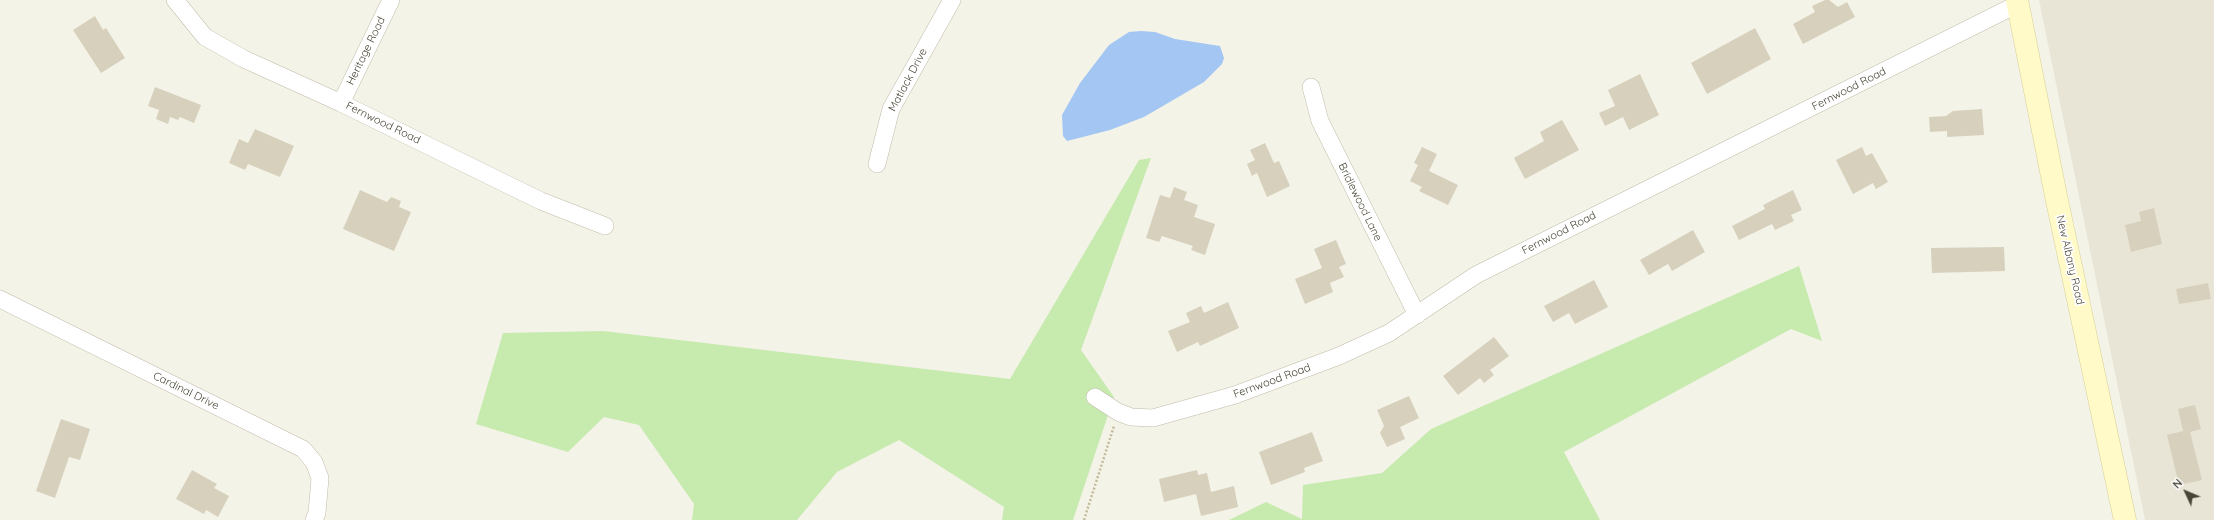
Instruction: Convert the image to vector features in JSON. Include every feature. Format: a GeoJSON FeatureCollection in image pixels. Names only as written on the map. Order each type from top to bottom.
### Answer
{"type":"FeatureCollection","features":[{"type":"Feature","properties":{"kind":"main road","name":"New Albany Road"},"geometry":{"type":"LineString","coordinates":[[2018,2],[2056,196],[2125,520]]}},
{"type":"Feature","properties":{"kind":"street","name":"Fernwood Road"},"geometry":{"type":"LineString","coordinates":[[175,0],[206,37],[244,59],[341,103],[541,201],[605,226]]}},
{"type":"Feature","properties":{"kind":"street","name":"Heritage Road"},"geometry":{"type":"LineString","coordinates":[[341,103],[391,0]]}},
{"type":"Feature","properties":{"kind":"street","name":"Matlack Drive"},"geometry":{"type":"LineString","coordinates":[[877,164],[891,109],[952,0]]}},
{"type":"Feature","properties":{"kind":"street","name":"Fernwood Road"},"geometry":{"type":"LineString","coordinates":[[1095,397],[1118,412],[1131,417],[1153,418],[1235,395],[1339,356],[1390,333],[1476,275],[2018,2]]}},
{"type":"Feature","properties":{"kind":"street","name":"Bridlewood Lane"},"geometry":{"type":"LineString","coordinates":[[1311,87],[1320,121],[1416,315]]}},
{"type":"Feature","properties":{"kind":"street","name":"Cardinal Drive"},"geometry":{"type":"LineString","coordinates":[[0,299],[303,449],[314,462],[320,478],[317,513],[314,520]]}},
{"type":"Feature","properties":{"kind":"path"},"geometry":{"type":"LineString","coordinates":[[1084,520],[1118,412]]}},
{"type":"Feature","properties":{"kind":"shaded area"},"geometry":{"type":"Polygon","coordinates":[[[2039,0],[2214,0],[2214,520],[2145,520],[2039,0]]]}},
{"type":"Feature","properties":{"kind":"green space"},"geometry":{"type":"Polygon","coordinates":[[[1151,158],[1081,350],[1114,397],[1073,520],[1002,520],[1004,507],[899,440],[837,472],[797,520],[692,520],[694,504],[639,425],[604,417],[568,452],[476,424],[503,333],[603,331],[1010,379],[1139,160],[1151,158]]]}},
{"type":"Feature","properties":{"kind":"green space"},"geometry":{"type":"Polygon","coordinates":[[[1799,266],[1822,341],[1791,329],[1564,452],[1600,520],[1229,520],[1266,502],[1302,519],[1303,485],[1382,473],[1431,429],[1799,266]]]}},
{"type":"Feature","properties":{"kind":"water"},"geometry":{"type":"Polygon","coordinates":[[[1129,32],[1155,32],[1175,39],[1220,46],[1224,58],[1222,64],[1204,82],[1144,117],[1110,130],[1067,141],[1063,136],[1062,115],[1080,83],[1109,45],[1129,32]]]}},
{"type":"Feature","properties":{"kind":"building"},"geometry":{"type":"Polygon","coordinates":[[[1825,0],[1829,0],[1838,7],[1847,2],[1855,17],[1803,44],[1793,24],[1815,12],[1812,6],[1825,0]]]}},
{"type":"Feature","properties":{"kind":"building"},"geometry":{"type":"Polygon","coordinates":[[[95,16],[103,30],[106,28],[125,58],[101,73],[73,30],[95,16]]]}},
{"type":"Feature","properties":{"kind":"building"},"geometry":{"type":"Polygon","coordinates":[[[1755,28],[1771,59],[1707,94],[1691,63],[1755,28]]]}},
{"type":"Feature","properties":{"kind":"building"},"geometry":{"type":"Polygon","coordinates":[[[1640,74],[1659,115],[1629,130],[1623,117],[1605,126],[1599,113],[1615,106],[1608,90],[1640,74]]]}},
{"type":"Feature","properties":{"kind":"building"},"geometry":{"type":"Polygon","coordinates":[[[155,87],[201,105],[194,123],[180,117],[178,120],[170,117],[168,124],[156,119],[159,110],[148,106],[155,87]]]}},
{"type":"Feature","properties":{"kind":"building"},"geometry":{"type":"Polygon","coordinates":[[[1982,109],[1984,135],[1947,137],[1947,131],[1930,132],[1929,117],[1946,116],[1953,111],[1982,109]]]}},
{"type":"Feature","properties":{"kind":"building"},"geometry":{"type":"Polygon","coordinates":[[[1562,120],[1579,150],[1525,179],[1514,158],[1544,141],[1540,132],[1562,120]]]}},
{"type":"Feature","properties":{"kind":"building"},"geometry":{"type":"Polygon","coordinates":[[[255,129],[294,146],[280,177],[248,164],[245,170],[229,163],[239,139],[248,143],[255,129]]]}},
{"type":"Feature","properties":{"kind":"building"},"geometry":{"type":"Polygon","coordinates":[[[1265,143],[1274,163],[1279,161],[1290,186],[1267,197],[1257,173],[1252,176],[1247,164],[1255,160],[1250,150],[1265,143]]]}},
{"type":"Feature","properties":{"kind":"building"},"geometry":{"type":"Polygon","coordinates":[[[1422,147],[1437,154],[1429,171],[1458,185],[1448,205],[1419,191],[1422,187],[1410,181],[1418,165],[1414,163],[1422,147]]]}},
{"type":"Feature","properties":{"kind":"building"},"geometry":{"type":"Polygon","coordinates":[[[1862,147],[1866,156],[1872,153],[1888,182],[1876,189],[1873,183],[1853,194],[1836,160],[1862,147]]]}},
{"type":"Feature","properties":{"kind":"building"},"geometry":{"type":"Polygon","coordinates":[[[1174,187],[1187,192],[1184,200],[1198,205],[1194,217],[1215,224],[1205,255],[1191,250],[1193,246],[1162,236],[1159,242],[1146,238],[1160,195],[1170,198],[1174,187]]]}},
{"type":"Feature","properties":{"kind":"building"},"geometry":{"type":"Polygon","coordinates":[[[360,190],[387,202],[391,197],[401,201],[399,207],[411,212],[394,251],[343,229],[360,190]]]}},
{"type":"Feature","properties":{"kind":"building"},"geometry":{"type":"Polygon","coordinates":[[[1793,190],[1802,210],[1791,215],[1794,221],[1775,230],[1772,224],[1739,240],[1732,226],[1765,209],[1763,205],[1793,190]]]}},
{"type":"Feature","properties":{"kind":"building"},"geometry":{"type":"Polygon","coordinates":[[[2154,208],[2162,244],[2131,252],[2125,225],[2141,221],[2139,212],[2154,208]]]}},
{"type":"Feature","properties":{"kind":"building"},"geometry":{"type":"Polygon","coordinates":[[[1693,230],[1705,252],[1672,271],[1668,264],[1649,275],[1640,260],[1693,230]]]}},
{"type":"Feature","properties":{"kind":"building"},"geometry":{"type":"Polygon","coordinates":[[[1336,240],[1346,264],[1339,267],[1344,277],[1330,283],[1333,292],[1305,304],[1295,279],[1322,268],[1314,249],[1336,240]]]}},
{"type":"Feature","properties":{"kind":"building"},"geometry":{"type":"Polygon","coordinates":[[[2004,247],[2005,271],[1932,273],[1931,248],[2004,247]]]}},
{"type":"Feature","properties":{"kind":"building"},"geometry":{"type":"Polygon","coordinates":[[[1594,280],[1608,307],[1575,324],[1569,313],[1553,322],[1544,306],[1594,280]]]}},
{"type":"Feature","properties":{"kind":"building"},"geometry":{"type":"Polygon","coordinates":[[[2208,283],[2211,299],[2179,304],[2176,289],[2208,283]]]}},
{"type":"Feature","properties":{"kind":"building"},"geometry":{"type":"Polygon","coordinates":[[[1228,302],[1239,328],[1200,346],[1198,342],[1177,352],[1168,331],[1190,322],[1186,313],[1201,306],[1204,313],[1228,302]]]}},
{"type":"Feature","properties":{"kind":"building"},"geometry":{"type":"Polygon","coordinates":[[[1494,337],[1509,356],[1490,370],[1494,375],[1484,383],[1480,378],[1458,395],[1443,376],[1494,337]]]}},
{"type":"Feature","properties":{"kind":"building"},"geometry":{"type":"Polygon","coordinates":[[[1409,396],[1419,418],[1400,427],[1405,439],[1387,447],[1380,433],[1384,426],[1377,410],[1409,396]]]}},
{"type":"Feature","properties":{"kind":"building"},"geometry":{"type":"Polygon","coordinates":[[[2195,405],[2201,429],[2190,432],[2202,480],[2179,485],[2167,435],[2183,431],[2178,409],[2195,405]]]}},
{"type":"Feature","properties":{"kind":"building"},"geometry":{"type":"Polygon","coordinates":[[[61,419],[90,429],[80,460],[69,457],[55,498],[36,491],[61,419]]]}},
{"type":"Feature","properties":{"kind":"building"},"geometry":{"type":"Polygon","coordinates":[[[1312,432],[1323,461],[1304,468],[1305,472],[1271,485],[1259,452],[1312,432]]]}},
{"type":"Feature","properties":{"kind":"building"},"geometry":{"type":"Polygon","coordinates":[[[192,470],[217,484],[214,488],[229,496],[218,517],[206,510],[204,514],[176,499],[192,470]]]}},
{"type":"Feature","properties":{"kind":"building"},"geometry":{"type":"Polygon","coordinates":[[[1197,470],[1198,475],[1207,473],[1211,492],[1234,486],[1238,507],[1201,516],[1196,494],[1164,502],[1159,479],[1197,470]]]}}]}
